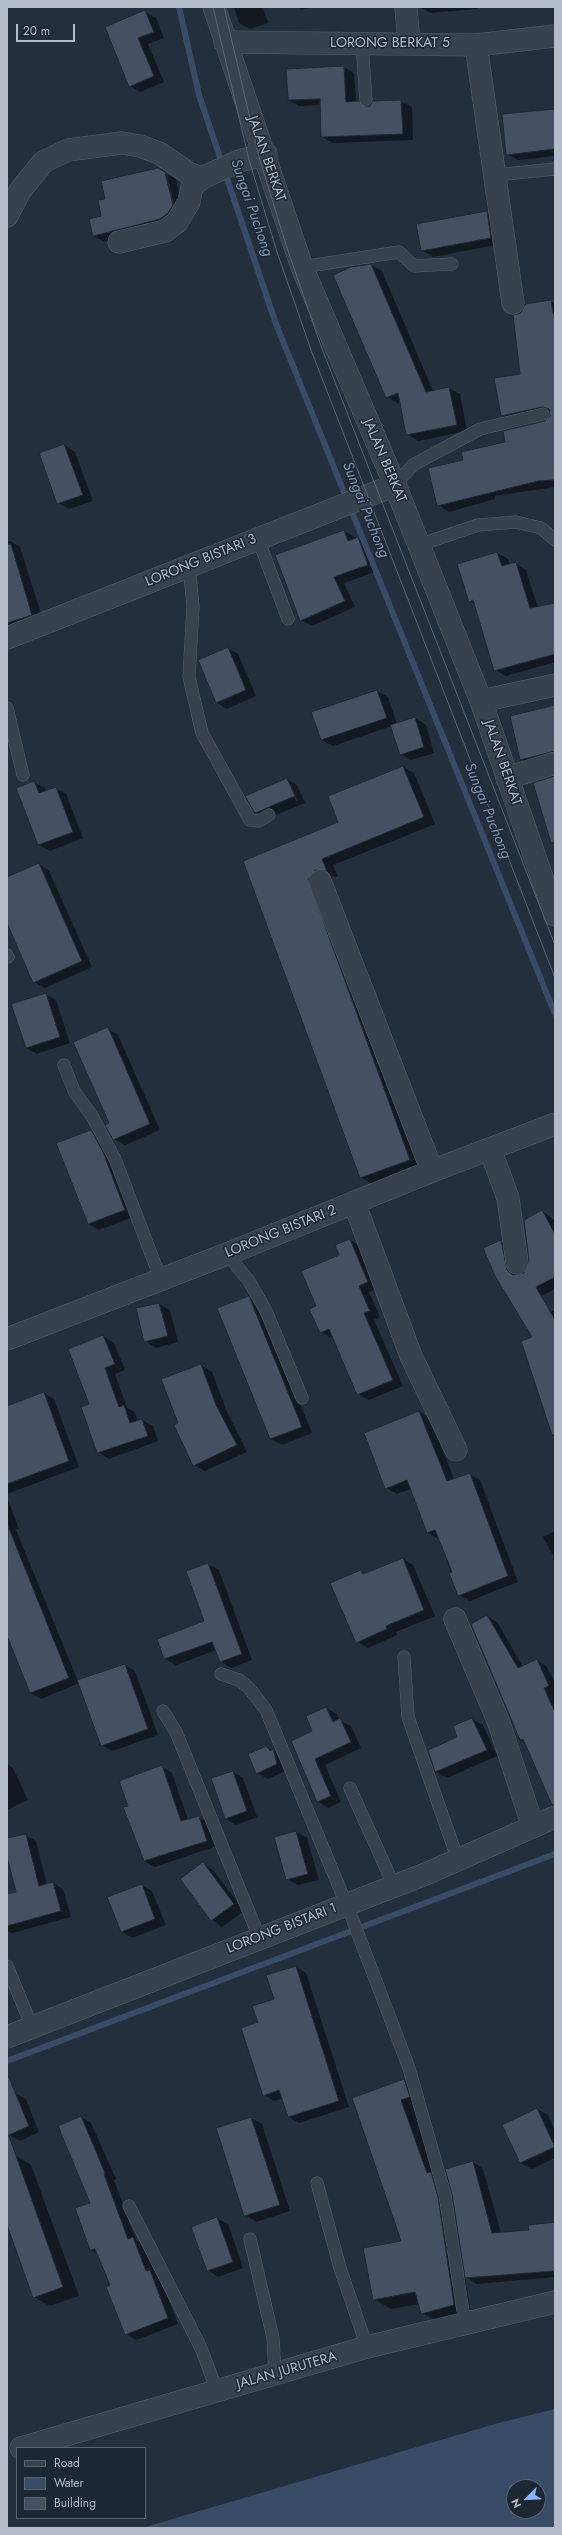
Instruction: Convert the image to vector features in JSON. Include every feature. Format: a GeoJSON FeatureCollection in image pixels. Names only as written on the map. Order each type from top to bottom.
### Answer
{"type":"FeatureCollection","features":[{"type":"Feature","properties":{"kind":"street","name":"JALAN BERKAT"},"geometry":{"type":"LineString","coordinates":[[214,7],[225,42],[266,154],[302,267],[395,485],[481,701],[555,915]]}},
{"type":"Feature","properties":{"kind":"street"},"geometry":{"type":"LineString","coordinates":[[406,7],[409,44]]}},
{"type":"Feature","properties":{"kind":"street","name":"LORONG BERKAT 5"},"geometry":{"type":"LineString","coordinates":[[225,42],[476,45],[555,36]]}},
{"type":"Feature","properties":{"kind":"street"},"geometry":{"type":"LineString","coordinates":[[476,45],[513,303]]}},
{"type":"Feature","properties":{"kind":"street"},"geometry":{"type":"LineString","coordinates":[[7,216],[20,191],[43,162],[68,150],[122,143],[140,146],[159,152],[190,174],[206,176]]}},
{"type":"Feature","properties":{"kind":"street"},"geometry":{"type":"LineString","coordinates":[[119,242],[165,231],[177,222],[189,202],[192,187],[206,176],[239,161],[266,154]]}},
{"type":"Feature","properties":{"kind":"street","name":"LORONG BISTARI 3"},"geometry":{"type":"LineString","coordinates":[[7,638],[395,485]]}},
{"type":"Feature","properties":{"kind":"street"},"geometry":{"type":"LineString","coordinates":[[481,701],[555,685]]}},
{"type":"Feature","properties":{"kind":"street"},"geometry":{"type":"LineString","coordinates":[[508,778],[555,763]]}},
{"type":"Feature","properties":{"kind":"street"},"geometry":{"type":"LineString","coordinates":[[320,881],[432,1170]]}},
{"type":"Feature","properties":{"kind":"street","name":"LORONG BISTARI 2"},"geometry":{"type":"LineString","coordinates":[[8,1337],[161,1280],[432,1170],[555,1124]]}},
{"type":"Feature","properties":{"kind":"street"},"geometry":{"type":"LineString","coordinates":[[490,1149],[508,1198],[518,1263]]}},
{"type":"Feature","properties":{"kind":"street"},"geometry":{"type":"LineString","coordinates":[[354,1202],[411,1356],[456,1450]]}},
{"type":"Feature","properties":{"kind":"street"},"geometry":{"type":"LineString","coordinates":[[455,1619],[499,1723],[533,1827]]}},
{"type":"Feature","properties":{"kind":"street","name":"LORONG BISTARI 1"},"geometry":{"type":"LineString","coordinates":[[7,2037],[259,1937],[349,1911],[394,1886],[458,1860],[555,1817]]}},
{"type":"Feature","properties":{"kind":"street","name":"JALAN JURUTERA"},"geometry":{"type":"LineString","coordinates":[[24,2447],[367,2347],[555,2302]]}},
{"type":"Feature","properties":{"kind":"lane"},"geometry":{"type":"LineString","coordinates":[[362,44],[366,100]]}},
{"type":"Feature","properties":{"kind":"lane"},"geometry":{"type":"LineString","coordinates":[[495,175],[555,169]]}},
{"type":"Feature","properties":{"kind":"lane"},"geometry":{"type":"LineString","coordinates":[[302,267],[399,252],[414,266],[452,264]]}},
{"type":"Feature","properties":{"kind":"lane"},"geometry":{"type":"LineString","coordinates":[[395,485],[413,465],[480,429],[543,414]]}},
{"type":"Feature","properties":{"kind":"lane"},"geometry":{"type":"LineString","coordinates":[[419,545],[478,525],[516,522],[541,528],[555,540]]}},
{"type":"Feature","properties":{"kind":"lane"},"geometry":{"type":"LineString","coordinates":[[258,539],[288,619]]}},
{"type":"Feature","properties":{"kind":"lane"},"geometry":{"type":"LineString","coordinates":[[189,566],[193,606],[189,677],[202,733],[250,820],[259,821],[269,816]]}},
{"type":"Feature","properties":{"kind":"lane"},"geometry":{"type":"LineString","coordinates":[[7,708],[22,775]]}},
{"type":"Feature","properties":{"kind":"lane"},"geometry":{"type":"LineString","coordinates":[[64,1065],[74,1091],[92,1116],[115,1159],[161,1280]]}},
{"type":"Feature","properties":{"kind":"lane"},"geometry":{"type":"LineString","coordinates":[[227,1254],[249,1281],[266,1311],[302,1398]]}},
{"type":"Feature","properties":{"kind":"lane"},"geometry":{"type":"LineString","coordinates":[[404,1657],[408,1717],[458,1860]]}},
{"type":"Feature","properties":{"kind":"lane"},"geometry":{"type":"LineString","coordinates":[[221,1674],[239,1680],[249,1688],[266,1710],[349,1911],[409,2068],[445,2195],[465,2324]]}},
{"type":"Feature","properties":{"kind":"lane"},"geometry":{"type":"LineString","coordinates":[[163,1712],[176,1732],[259,1937]]}},
{"type":"Feature","properties":{"kind":"lane"},"geometry":{"type":"LineString","coordinates":[[350,1788],[394,1886]]}},
{"type":"Feature","properties":{"kind":"lane"},"geometry":{"type":"LineString","coordinates":[[7,1966],[32,2027]]}},
{"type":"Feature","properties":{"kind":"lane"},"geometry":{"type":"LineString","coordinates":[[317,2183],[340,2268],[367,2347]]}},
{"type":"Feature","properties":{"kind":"lane"},"geometry":{"type":"LineString","coordinates":[[129,2206],[200,2348],[217,2391]]}},
{"type":"Feature","properties":{"kind":"lane"},"geometry":{"type":"LineString","coordinates":[[250,2239],[273,2338],[275,2374]]}},
{"type":"Feature","properties":{"kind":"water"},"geometry":{"type":"Polygon","coordinates":[[[555,2409],[555,2528],[142,2528],[495,2424],[555,2409]]]}},
{"type":"Feature","properties":{"kind":"building"},"geometry":{"type":"Polygon","coordinates":[[[145,10],[154,32],[138,38],[154,76],[129,87],[105,27],[145,10]]]}},
{"type":"Feature","properties":{"kind":"building"},"geometry":{"type":"Polygon","coordinates":[[[344,66],[346,102],[359,101],[366,107],[370,106],[373,101],[401,100],[403,134],[321,137],[320,99],[288,100],[286,69],[344,66]]]}},
{"type":"Feature","properties":{"kind":"building"},"geometry":{"type":"Polygon","coordinates":[[[555,109],[555,149],[506,155],[502,114],[555,109]]]}},
{"type":"Feature","properties":{"kind":"building"},"geometry":{"type":"Polygon","coordinates":[[[158,168],[165,172],[173,205],[168,213],[160,219],[93,236],[89,219],[101,216],[98,200],[105,199],[101,181],[158,168]]]}},
{"type":"Feature","properties":{"kind":"building"},"geometry":{"type":"Polygon","coordinates":[[[487,211],[491,238],[421,251],[416,224],[487,211]]]}},
{"type":"Feature","properties":{"kind":"building"},"geometry":{"type":"Polygon","coordinates":[[[371,264],[426,392],[449,387],[457,425],[406,435],[398,393],[386,398],[333,275],[351,267],[371,264]]]}},
{"type":"Feature","properties":{"kind":"building"},"geometry":{"type":"Polygon","coordinates":[[[551,300],[553,314],[555,314],[555,480],[538,481],[437,506],[428,468],[463,460],[461,452],[505,442],[503,431],[545,421],[550,416],[549,409],[542,407],[501,416],[494,378],[520,374],[513,315],[521,313],[525,304],[551,300]]]}},
{"type":"Feature","properties":{"kind":"building"},"geometry":{"type":"Polygon","coordinates":[[[64,444],[83,495],[57,504],[39,453],[64,444]]]}},
{"type":"Feature","properties":{"kind":"building"},"geometry":{"type":"Polygon","coordinates":[[[344,530],[348,541],[358,537],[368,565],[334,577],[345,601],[300,621],[275,555],[344,530]]]}},
{"type":"Feature","properties":{"kind":"building"},"geometry":{"type":"Polygon","coordinates":[[[7,544],[11,544],[32,615],[7,623],[7,544]]]}},
{"type":"Feature","properties":{"kind":"building"},"geometry":{"type":"Polygon","coordinates":[[[497,552],[502,566],[516,562],[530,608],[555,603],[555,654],[494,671],[473,600],[469,602],[457,564],[497,552]]]}},
{"type":"Feature","properties":{"kind":"building"},"geometry":{"type":"Polygon","coordinates":[[[228,647],[246,690],[216,703],[198,660],[228,647]]]}},
{"type":"Feature","properties":{"kind":"building"},"geometry":{"type":"Polygon","coordinates":[[[377,690],[387,718],[321,740],[311,712],[377,690]]]}},
{"type":"Feature","properties":{"kind":"building"},"geometry":{"type":"Polygon","coordinates":[[[555,705],[555,751],[520,760],[510,716],[555,705]]]}},
{"type":"Feature","properties":{"kind":"building"},"geometry":{"type":"Polygon","coordinates":[[[415,717],[424,747],[400,755],[390,725],[415,717]]]}},
{"type":"Feature","properties":{"kind":"building"},"geometry":{"type":"Polygon","coordinates":[[[403,766],[424,817],[322,859],[327,871],[315,870],[308,879],[410,1160],[360,1178],[243,861],[338,822],[328,796],[403,766]]]}},
{"type":"Feature","properties":{"kind":"building"},"geometry":{"type":"Polygon","coordinates":[[[555,776],[555,842],[551,843],[533,783],[555,776]]]}},
{"type":"Feature","properties":{"kind":"building"},"geometry":{"type":"Polygon","coordinates":[[[287,778],[295,796],[255,813],[245,796],[287,778]]]}},
{"type":"Feature","properties":{"kind":"building"},"geometry":{"type":"Polygon","coordinates":[[[34,781],[39,793],[56,787],[73,832],[38,845],[16,788],[34,781]]]}},
{"type":"Feature","properties":{"kind":"building"},"geometry":{"type":"Polygon","coordinates":[[[39,863],[82,961],[33,983],[7,923],[7,877],[39,863]]]}},
{"type":"Feature","properties":{"kind":"building"},"geometry":{"type":"Polygon","coordinates":[[[46,993],[60,1037],[26,1048],[11,1004],[46,993]]]}},
{"type":"Feature","properties":{"kind":"building"},"geometry":{"type":"Polygon","coordinates":[[[108,1027],[150,1124],[113,1140],[105,1125],[109,1123],[73,1042],[108,1027]]]}},
{"type":"Feature","properties":{"kind":"building"},"geometry":{"type":"Polygon","coordinates":[[[91,1130],[103,1152],[125,1210],[88,1224],[56,1143],[91,1130]]]}},
{"type":"Feature","properties":{"kind":"building"},"geometry":{"type":"Polygon","coordinates":[[[542,1210],[555,1234],[555,1277],[536,1287],[555,1320],[555,1435],[552,1435],[521,1341],[532,1337],[495,1276],[483,1248],[501,1240],[507,1270],[513,1275],[524,1273],[529,1261],[524,1220],[542,1210]]]}},
{"type":"Feature","properties":{"kind":"building"},"geometry":{"type":"Polygon","coordinates":[[[350,1239],[368,1282],[359,1286],[370,1311],[364,1313],[393,1380],[357,1395],[329,1329],[320,1333],[309,1309],[316,1306],[301,1271],[339,1255],[335,1245],[350,1239]]]}},
{"type":"Feature","properties":{"kind":"building"},"geometry":{"type":"Polygon","coordinates":[[[249,1296],[302,1427],[270,1439],[217,1308],[249,1296]]]}},
{"type":"Feature","properties":{"kind":"building"},"geometry":{"type":"Polygon","coordinates":[[[159,1303],[168,1336],[144,1342],[136,1308],[159,1303]]]}},
{"type":"Feature","properties":{"kind":"building"},"geometry":{"type":"Polygon","coordinates":[[[103,1335],[115,1364],[105,1368],[119,1407],[124,1405],[130,1423],[142,1419],[148,1436],[97,1453],[81,1407],[89,1404],[68,1349],[103,1335]]]}},
{"type":"Feature","properties":{"kind":"building"},"geometry":{"type":"Polygon","coordinates":[[[201,1364],[216,1405],[237,1445],[193,1466],[174,1425],[178,1423],[161,1379],[201,1364]]]}},
{"type":"Feature","properties":{"kind":"building"},"geometry":{"type":"Polygon","coordinates":[[[44,1392],[69,1461],[7,1484],[7,1406],[44,1392]]]}},
{"type":"Feature","properties":{"kind":"building"},"geometry":{"type":"Polygon","coordinates":[[[419,1411],[447,1481],[470,1473],[508,1576],[458,1596],[449,1573],[452,1572],[435,1530],[427,1533],[407,1480],[385,1489],[364,1433],[419,1411]]]}},
{"type":"Feature","properties":{"kind":"building"},"geometry":{"type":"Polygon","coordinates":[[[8,1526],[69,1678],[30,1693],[7,1636],[8,1526]]]}},
{"type":"Feature","properties":{"kind":"building"},"geometry":{"type":"Polygon","coordinates":[[[403,1558],[424,1610],[386,1626],[387,1629],[356,1643],[330,1583],[361,1570],[363,1574],[403,1558]]]}},
{"type":"Feature","properties":{"kind":"building"},"geometry":{"type":"Polygon","coordinates":[[[208,1563],[242,1654],[220,1662],[212,1642],[164,1659],[157,1639],[204,1621],[186,1571],[208,1563]]]}},
{"type":"Feature","properties":{"kind":"building"},"geometry":{"type":"Polygon","coordinates":[[[487,1615],[518,1668],[537,1659],[549,1686],[544,1688],[555,1712],[555,1805],[552,1805],[523,1739],[520,1740],[471,1624],[487,1615]]]}},
{"type":"Feature","properties":{"kind":"building"},"geometry":{"type":"Polygon","coordinates":[[[125,1664],[148,1729],[101,1746],[77,1680],[125,1664]]]}},
{"type":"Feature","properties":{"kind":"building"},"geometry":{"type":"Polygon","coordinates":[[[326,1707],[333,1722],[340,1718],[351,1742],[315,1759],[331,1796],[317,1802],[291,1741],[312,1731],[306,1716],[326,1707]]]}},
{"type":"Feature","properties":{"kind":"building"},"geometry":{"type":"Polygon","coordinates":[[[472,1718],[487,1750],[435,1772],[428,1750],[457,1737],[453,1726],[472,1718]]]}},
{"type":"Feature","properties":{"kind":"building"},"geometry":{"type":"Polygon","coordinates":[[[267,1746],[270,1751],[273,1749],[277,1764],[256,1774],[248,1754],[267,1746]]]}},
{"type":"Feature","properties":{"kind":"building"},"geometry":{"type":"Polygon","coordinates":[[[162,1765],[181,1821],[199,1816],[207,1841],[144,1861],[123,1807],[128,1806],[119,1781],[162,1765]]]}},
{"type":"Feature","properties":{"kind":"building"},"geometry":{"type":"Polygon","coordinates":[[[233,1771],[247,1811],[225,1819],[211,1778],[233,1771]]]}},
{"type":"Feature","properties":{"kind":"building"},"geometry":{"type":"Polygon","coordinates":[[[296,1831],[308,1874],[286,1880],[274,1837],[296,1831]]]}},
{"type":"Feature","properties":{"kind":"building"},"geometry":{"type":"Polygon","coordinates":[[[26,1834],[39,1886],[53,1882],[61,1911],[7,1926],[7,1894],[16,1892],[7,1857],[7,1838],[26,1834]]]}},
{"type":"Feature","properties":{"kind":"building"},"geometry":{"type":"Polygon","coordinates":[[[203,1862],[234,1904],[211,1921],[180,1879],[203,1862]]]}},
{"type":"Feature","properties":{"kind":"building"},"geometry":{"type":"Polygon","coordinates":[[[142,1884],[155,1919],[121,1932],[107,1897],[142,1884]]]}},
{"type":"Feature","properties":{"kind":"building"},"geometry":{"type":"Polygon","coordinates":[[[296,1966],[339,2101],[288,2117],[279,2090],[263,2096],[241,2028],[258,2022],[252,2006],[274,1999],[266,1975],[296,1966]]]}},
{"type":"Feature","properties":{"kind":"building"},"geometry":{"type":"Polygon","coordinates":[[[7,2073],[29,2126],[7,2136],[7,2073]]]}},
{"type":"Feature","properties":{"kind":"building"},"geometry":{"type":"Polygon","coordinates":[[[404,2079],[410,2097],[401,2100],[427,2173],[431,2172],[438,2197],[454,2305],[421,2314],[415,2292],[373,2300],[363,2248],[401,2241],[352,2098],[404,2079]]]}},
{"type":"Feature","properties":{"kind":"building"},"geometry":{"type":"Polygon","coordinates":[[[537,2108],[555,2147],[520,2163],[502,2125],[537,2108]]]}},
{"type":"Feature","properties":{"kind":"building"},"geometry":{"type":"Polygon","coordinates":[[[81,2116],[105,2173],[104,2174],[128,2239],[133,2237],[146,2271],[150,2270],[168,2318],[125,2335],[106,2287],[110,2285],[95,2249],[90,2250],[75,2208],[90,2203],[58,2126],[81,2116]]]}},
{"type":"Feature","properties":{"kind":"building"},"geometry":{"type":"Polygon","coordinates":[[[251,2117],[280,2205],[244,2216],[216,2128],[251,2117]]]}},
{"type":"Feature","properties":{"kind":"building"},"geometry":{"type":"Polygon","coordinates":[[[7,2136],[9,2136],[63,2287],[33,2298],[7,2225],[7,2136]]]}},
{"type":"Feature","properties":{"kind":"building"},"geometry":{"type":"Polygon","coordinates":[[[473,2161],[492,2233],[529,2230],[528,2225],[555,2222],[555,2271],[465,2278],[452,2194],[445,2169],[473,2161]]]}},
{"type":"Feature","properties":{"kind":"building"},"geometry":{"type":"Polygon","coordinates":[[[217,2217],[233,2262],[207,2271],[191,2227],[217,2217]]]}},
{"type":"Feature","properties":{"kind":"waterway","name":"Sungai Puchong"},"geometry":{"type":"LineString","coordinates":[[179,7],[199,95],[276,324],[555,1014]]}},
{"type":"Feature","properties":{"kind":"waterway"},"geometry":{"type":"LineString","coordinates":[[7,2061],[555,1854]]}},
{"type":"Feature","properties":{"kind":"tram line"},"geometry":{"type":"LineString","coordinates":[[213,7],[249,160],[277,252],[311,350],[555,978]]}},
{"type":"Feature","properties":{"kind":"tram line"},"geometry":{"type":"LineString","coordinates":[[224,7],[259,157],[287,248],[321,346],[555,945]]}}]}
